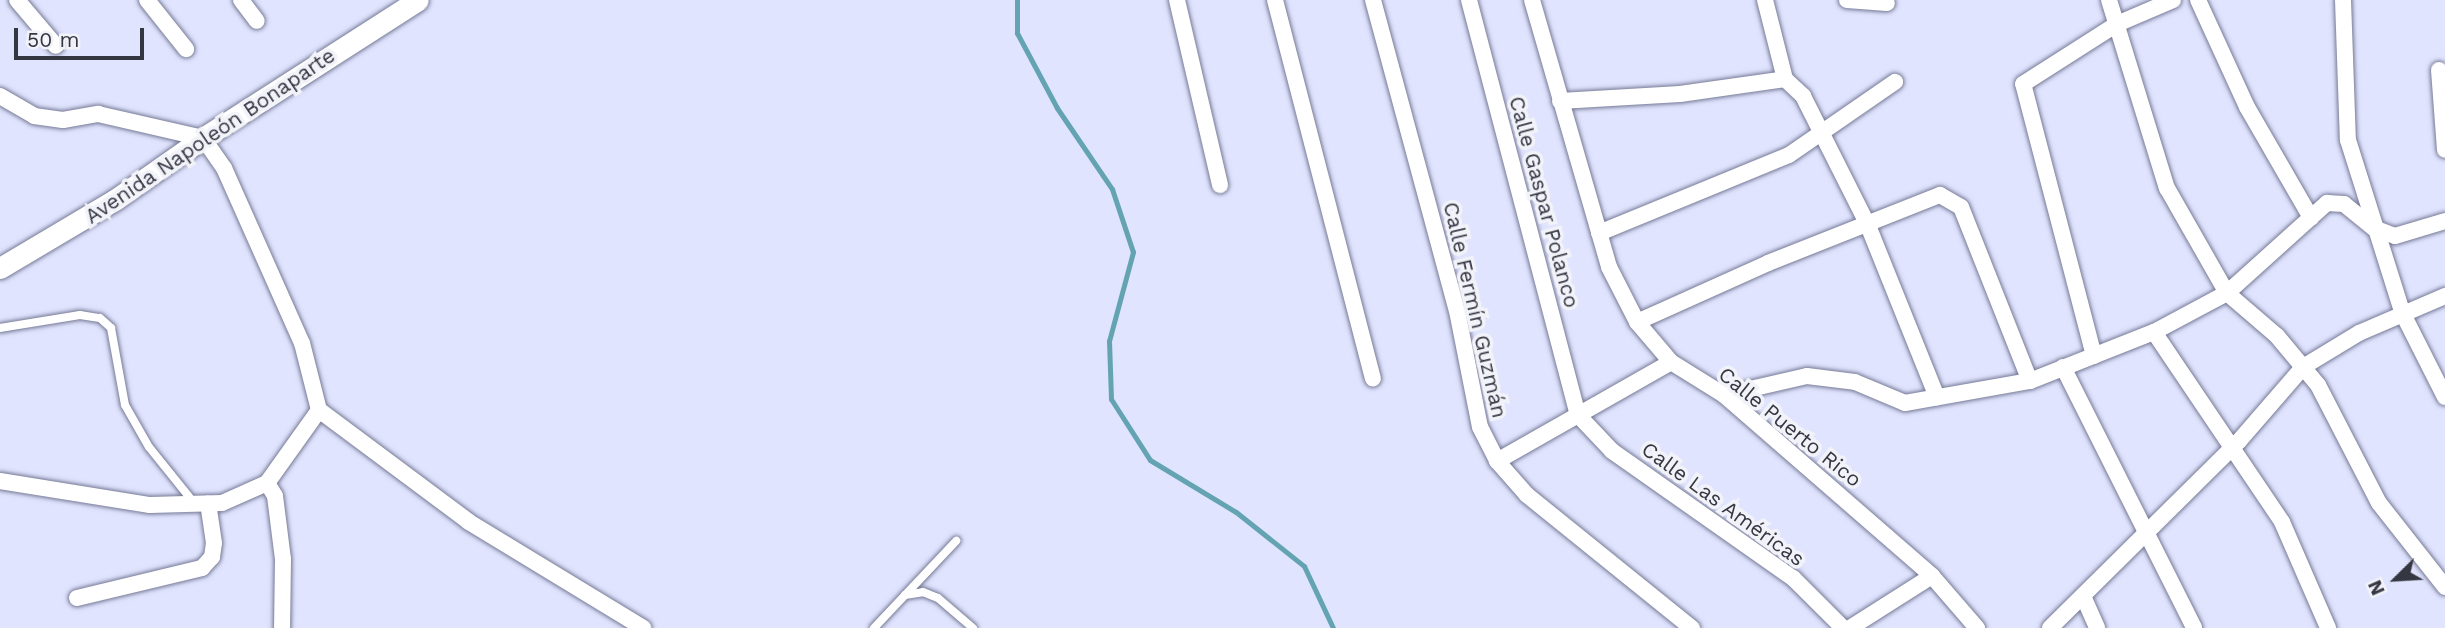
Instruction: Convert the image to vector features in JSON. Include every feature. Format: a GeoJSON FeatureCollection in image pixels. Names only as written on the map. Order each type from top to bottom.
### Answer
{"type":"FeatureCollection","features":[{"type":"Feature","properties":{"kind":"main road","name":"Avenida Napoleón Bonaparte"},"geometry":{"type":"LineString","coordinates":[[0,268],[104,207],[203,138],[418,0]]}},
{"type":"Feature","properties":{"kind":"street"},"geometry":{"type":"LineString","coordinates":[[17,0],[56,46]]}},
{"type":"Feature","properties":{"kind":"street"},"geometry":{"type":"LineString","coordinates":[[147,0],[186,49]]}},
{"type":"Feature","properties":{"kind":"street"},"geometry":{"type":"LineString","coordinates":[[241,0],[257,21]]}},
{"type":"Feature","properties":{"kind":"street"},"geometry":{"type":"LineString","coordinates":[[1177,0],[1220,185]]}},
{"type":"Feature","properties":{"kind":"street"},"geometry":{"type":"LineString","coordinates":[[1275,0],[1373,380]]}},
{"type":"Feature","properties":{"kind":"street","name":"Calle Fermín Guzmán"},"geometry":{"type":"LineString","coordinates":[[1373,0],[1457,311],[1472,401],[1497,461],[1527,495],[1692,628]]}},
{"type":"Feature","properties":{"kind":"street","name":"Calle Gaspar Polanco"},"geometry":{"type":"LineString","coordinates":[[1469,0],[1578,415]]}},
{"type":"Feature","properties":{"kind":"street","name":"Calle Puerto Rico"},"geometry":{"type":"LineString","coordinates":[[1532,0],[1609,267],[1637,322],[1671,362],[1724,395],[1932,576],[1977,628]]}},
{"type":"Feature","properties":{"kind":"street"},"geometry":{"type":"LineString","coordinates":[[1765,0],[1784,79],[1803,96],[1867,223],[1937,397]]}},
{"type":"Feature","properties":{"kind":"street"},"geometry":{"type":"LineString","coordinates":[[1847,0],[1887,3]]}},
{"type":"Feature","properties":{"kind":"street"},"geometry":{"type":"LineString","coordinates":[[2109,0],[2167,188],[2227,293],[2277,337],[2318,384],[2379,503],[2445,587]]}},
{"type":"Feature","properties":{"kind":"street"},"geometry":{"type":"LineString","coordinates":[[2094,356],[2023,84],[2117,24],[2173,0]]}},
{"type":"Feature","properties":{"kind":"street"},"geometry":{"type":"LineString","coordinates":[[2198,0],[2247,107],[2311,218]]}},
{"type":"Feature","properties":{"kind":"street"},"geometry":{"type":"LineString","coordinates":[[2343,0],[2348,140],[2403,314],[2445,397]]}},
{"type":"Feature","properties":{"kind":"street"},"geometry":{"type":"LineString","coordinates":[[2439,70],[2445,150]]}},
{"type":"Feature","properties":{"kind":"street"},"geometry":{"type":"LineString","coordinates":[[1560,101],[1680,94],[1784,79]]}},
{"type":"Feature","properties":{"kind":"street"},"geometry":{"type":"LineString","coordinates":[[1599,233],[1789,155],[1822,135],[1895,82]]}},
{"type":"Feature","properties":{"kind":"street"},"geometry":{"type":"LineString","coordinates":[[0,96],[34,116],[63,120],[98,114],[203,138],[224,168],[302,343],[319,410],[469,522],[643,628]]}},
{"type":"Feature","properties":{"kind":"street"},"geometry":{"type":"LineString","coordinates":[[1637,322],[1927,197],[1952,198],[1961,207],[2030,381]]}},
{"type":"Feature","properties":{"kind":"street"},"geometry":{"type":"LineString","coordinates":[[1724,395],[1807,376],[1855,382],[1905,403],[2030,381],[2154,332],[2227,293],[2327,203],[2344,204],[2374,228],[2395,236],[2445,221]]}},
{"type":"Feature","properties":{"kind":"street"},"geometry":{"type":"LineString","coordinates":[[2050,628],[2230,450],[2303,367],[2359,333],[2445,296]]}},
{"type":"Feature","properties":{"kind":"street"},"geometry":{"type":"LineString","coordinates":[[2154,332],[2230,450],[2282,522],[2328,628]]}},
{"type":"Feature","properties":{"kind":"street"},"geometry":{"type":"LineString","coordinates":[[1497,461],[1671,362]]}},
{"type":"Feature","properties":{"kind":"street"},"geometry":{"type":"LineString","coordinates":[[2063,368],[2144,537],[2194,628]]}},
{"type":"Feature","properties":{"kind":"street"},"geometry":{"type":"LineString","coordinates":[[0,481],[150,505],[201,503],[245,496],[267,483],[319,410]]}},
{"type":"Feature","properties":{"kind":"street","name":"Calle Las Américas"},"geometry":{"type":"LineString","coordinates":[[1578,415],[1612,451],[1793,578],[1843,628]]}},
{"type":"Feature","properties":{"kind":"street"},"geometry":{"type":"LineString","coordinates":[[267,483],[275,496],[282,559],[282,628]]}},
{"type":"Feature","properties":{"kind":"street"},"geometry":{"type":"LineString","coordinates":[[77,598],[202,568],[212,557],[215,542],[201,503]]}},
{"type":"Feature","properties":{"kind":"street"},"geometry":{"type":"LineString","coordinates":[[1850,628],[1932,576]]}},
{"type":"Feature","properties":{"kind":"street"},"geometry":{"type":"LineString","coordinates":[[2082,596],[2097,628]]}},
{"type":"Feature","properties":{"kind":"lane"},"geometry":{"type":"LineString","coordinates":[[0,328],[80,316],[100,318],[111,328],[125,405],[149,447],[201,503]]}},
{"type":"Feature","properties":{"kind":"lane"},"geometry":{"type":"LineString","coordinates":[[874,628],[956,541]]}},
{"type":"Feature","properties":{"kind":"lane"},"geometry":{"type":"LineString","coordinates":[[905,595],[923,592],[938,598],[973,628]]}},
{"type":"Feature","properties":{"kind":"waterway"},"geometry":{"type":"LineString","coordinates":[[1017,0],[1017,33],[1057,108],[1112,189],[1133,252],[1109,341],[1111,399],[1150,460],[1236,512],[1304,566],[1333,628]]}}]}
